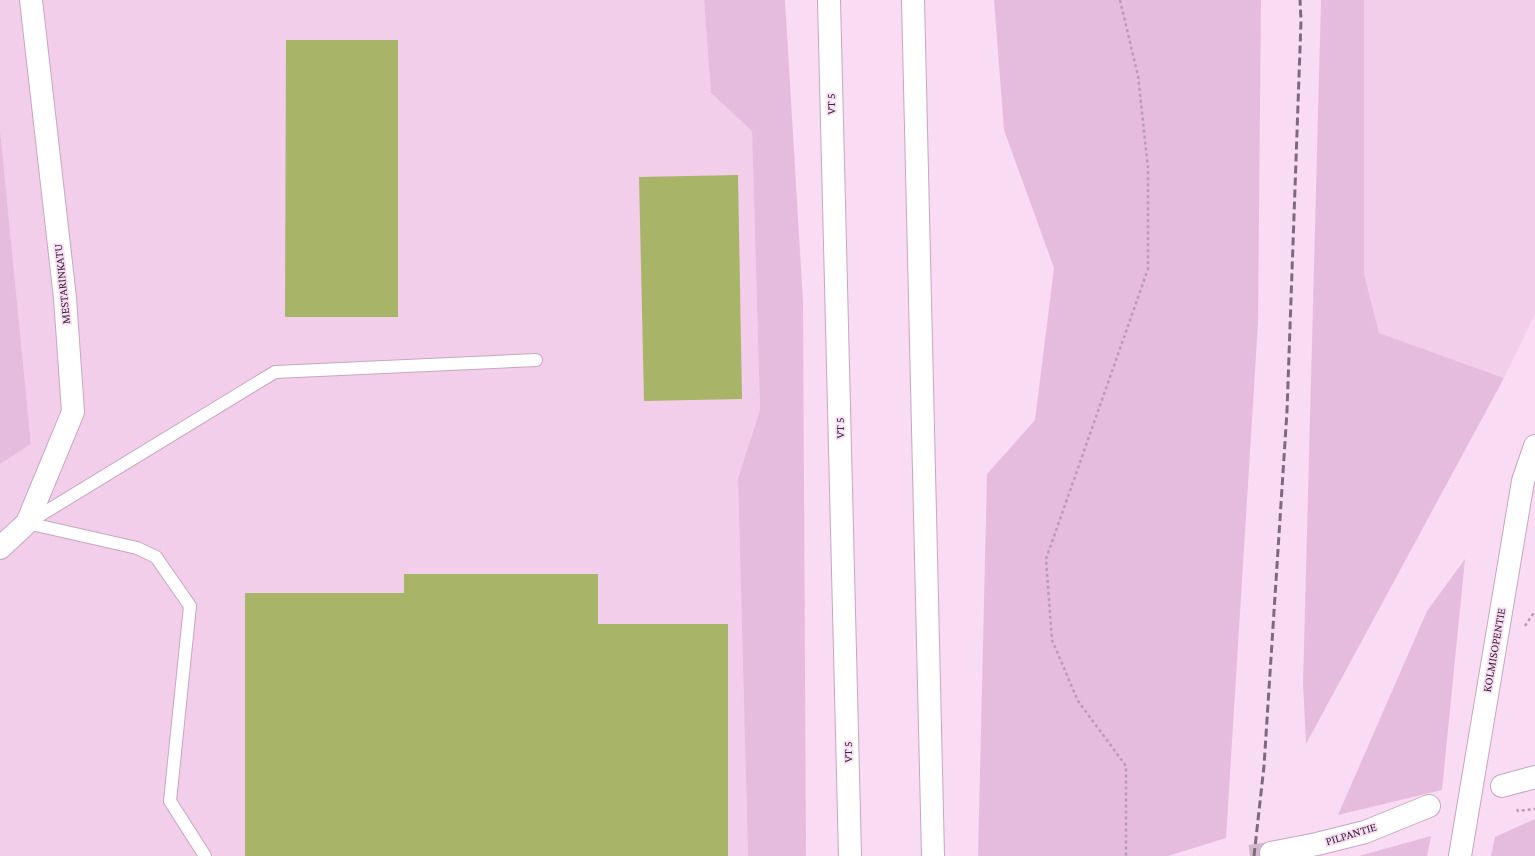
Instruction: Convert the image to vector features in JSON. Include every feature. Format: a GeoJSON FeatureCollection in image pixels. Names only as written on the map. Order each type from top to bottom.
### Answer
{"type":"FeatureCollection","features":[{"type":"Feature","properties":{"kind":"main road","name":"MESTARINKATU"},"geometry":{"type":"LineString","coordinates":[[0,548],[27,523],[73,412],[64,290],[31,0]]}},
{"type":"Feature","properties":{"kind":"main road","name":"VT 5"},"geometry":{"type":"LineString","coordinates":[[829,0],[850,856]]}},
{"type":"Feature","properties":{"kind":"main road"},"geometry":{"type":"LineString","coordinates":[[913,0],[933,856]]}},
{"type":"Feature","properties":{"kind":"main road","name":"KOLMISOPENTIE"},"geometry":{"type":"LineString","coordinates":[[1460,856],[1523,481],[1535,446]]}},
{"type":"Feature","properties":{"kind":"main road"},"geometry":{"type":"LineString","coordinates":[[1502,786],[1535,777]]}},
{"type":"Feature","properties":{"kind":"main road","name":"PILPANTIE"},"geometry":{"type":"LineString","coordinates":[[1271,852],[1317,844],[1365,832],[1429,806]]}},
{"type":"Feature","properties":{"kind":"lane"},"geometry":{"type":"LineString","coordinates":[[27,523],[275,372],[536,360]]}},
{"type":"Feature","properties":{"kind":"lane"},"geometry":{"type":"LineString","coordinates":[[27,523],[137,548],[156,558],[190,606],[170,801],[205,856]]}},
{"type":"Feature","properties":{"kind":"path"},"geometry":{"type":"LineString","coordinates":[[1120,0],[1138,76],[1148,168],[1148,269],[1046,558],[1052,640],[1078,701],[1126,766],[1126,856]]}},
{"type":"Feature","properties":{"kind":"shaded area"},"geometry":{"type":"Polygon","coordinates":[[[0,0],[704,0],[711,93],[752,131],[760,410],[738,478],[748,856],[0,856],[0,464],[31,443],[0,129],[0,0]]]}},
{"type":"Feature","properties":{"kind":"shaded area"},"geometry":{"type":"Polygon","coordinates":[[[704,0],[785,0],[803,302],[806,856],[748,856],[738,478],[760,410],[752,131],[711,93],[704,0]]]}},
{"type":"Feature","properties":{"kind":"shaded area"},"geometry":{"type":"Polygon","coordinates":[[[994,0],[1261,0],[1258,323],[1226,838],[1168,856],[978,856],[987,474],[1035,420],[1054,268],[1004,130],[994,0]]]}},
{"type":"Feature","properties":{"kind":"shaded area"},"geometry":{"type":"Polygon","coordinates":[[[1321,0],[1364,0],[1364,274],[1379,333],[1504,378],[1306,744],[1303,683],[1321,0]]]}},
{"type":"Feature","properties":{"kind":"shaded area"},"geometry":{"type":"Polygon","coordinates":[[[1364,0],[1535,0],[1535,314],[1504,378],[1379,333],[1364,274],[1364,0]]]}},
{"type":"Feature","properties":{"kind":"shaded area"},"geometry":{"type":"Polygon","coordinates":[[[0,129],[31,444],[0,464],[0,129]]]}},
{"type":"Feature","properties":{"kind":"shaded area"},"geometry":{"type":"Polygon","coordinates":[[[1465,559],[1442,790],[1338,815],[1427,611],[1465,559]]]}},
{"type":"Feature","properties":{"kind":"shaded area"},"geometry":{"type":"Polygon","coordinates":[[[1535,819],[1535,856],[1491,856],[1495,837],[1535,819]]]}},
{"type":"Feature","properties":{"kind":"shaded area"},"geometry":{"type":"Polygon","coordinates":[[[1431,836],[1427,856],[1359,856],[1431,836]]]}},
{"type":"Feature","properties":{"kind":"building"},"geometry":{"type":"Polygon","coordinates":[[[286,40],[398,40],[398,317],[285,317],[286,40]]]}},
{"type":"Feature","properties":{"kind":"building"},"geometry":{"type":"Polygon","coordinates":[[[738,175],[742,399],[644,401],[639,177],[738,175]]]}},
{"type":"Feature","properties":{"kind":"building"},"geometry":{"type":"Polygon","coordinates":[[[404,574],[598,574],[598,624],[728,624],[728,856],[245,856],[245,593],[404,593],[404,574]]]}},
{"type":"Feature","properties":{"kind":"tunnel"},"geometry":{"type":"LineString","coordinates":[[1250,856],[1271,853]]}},
{"type":"Feature","properties":{"kind":"railway"},"geometry":{"type":"LineString","coordinates":[[1254,856],[1264,766],[1287,411],[1301,21],[1300,0]]}}]}
